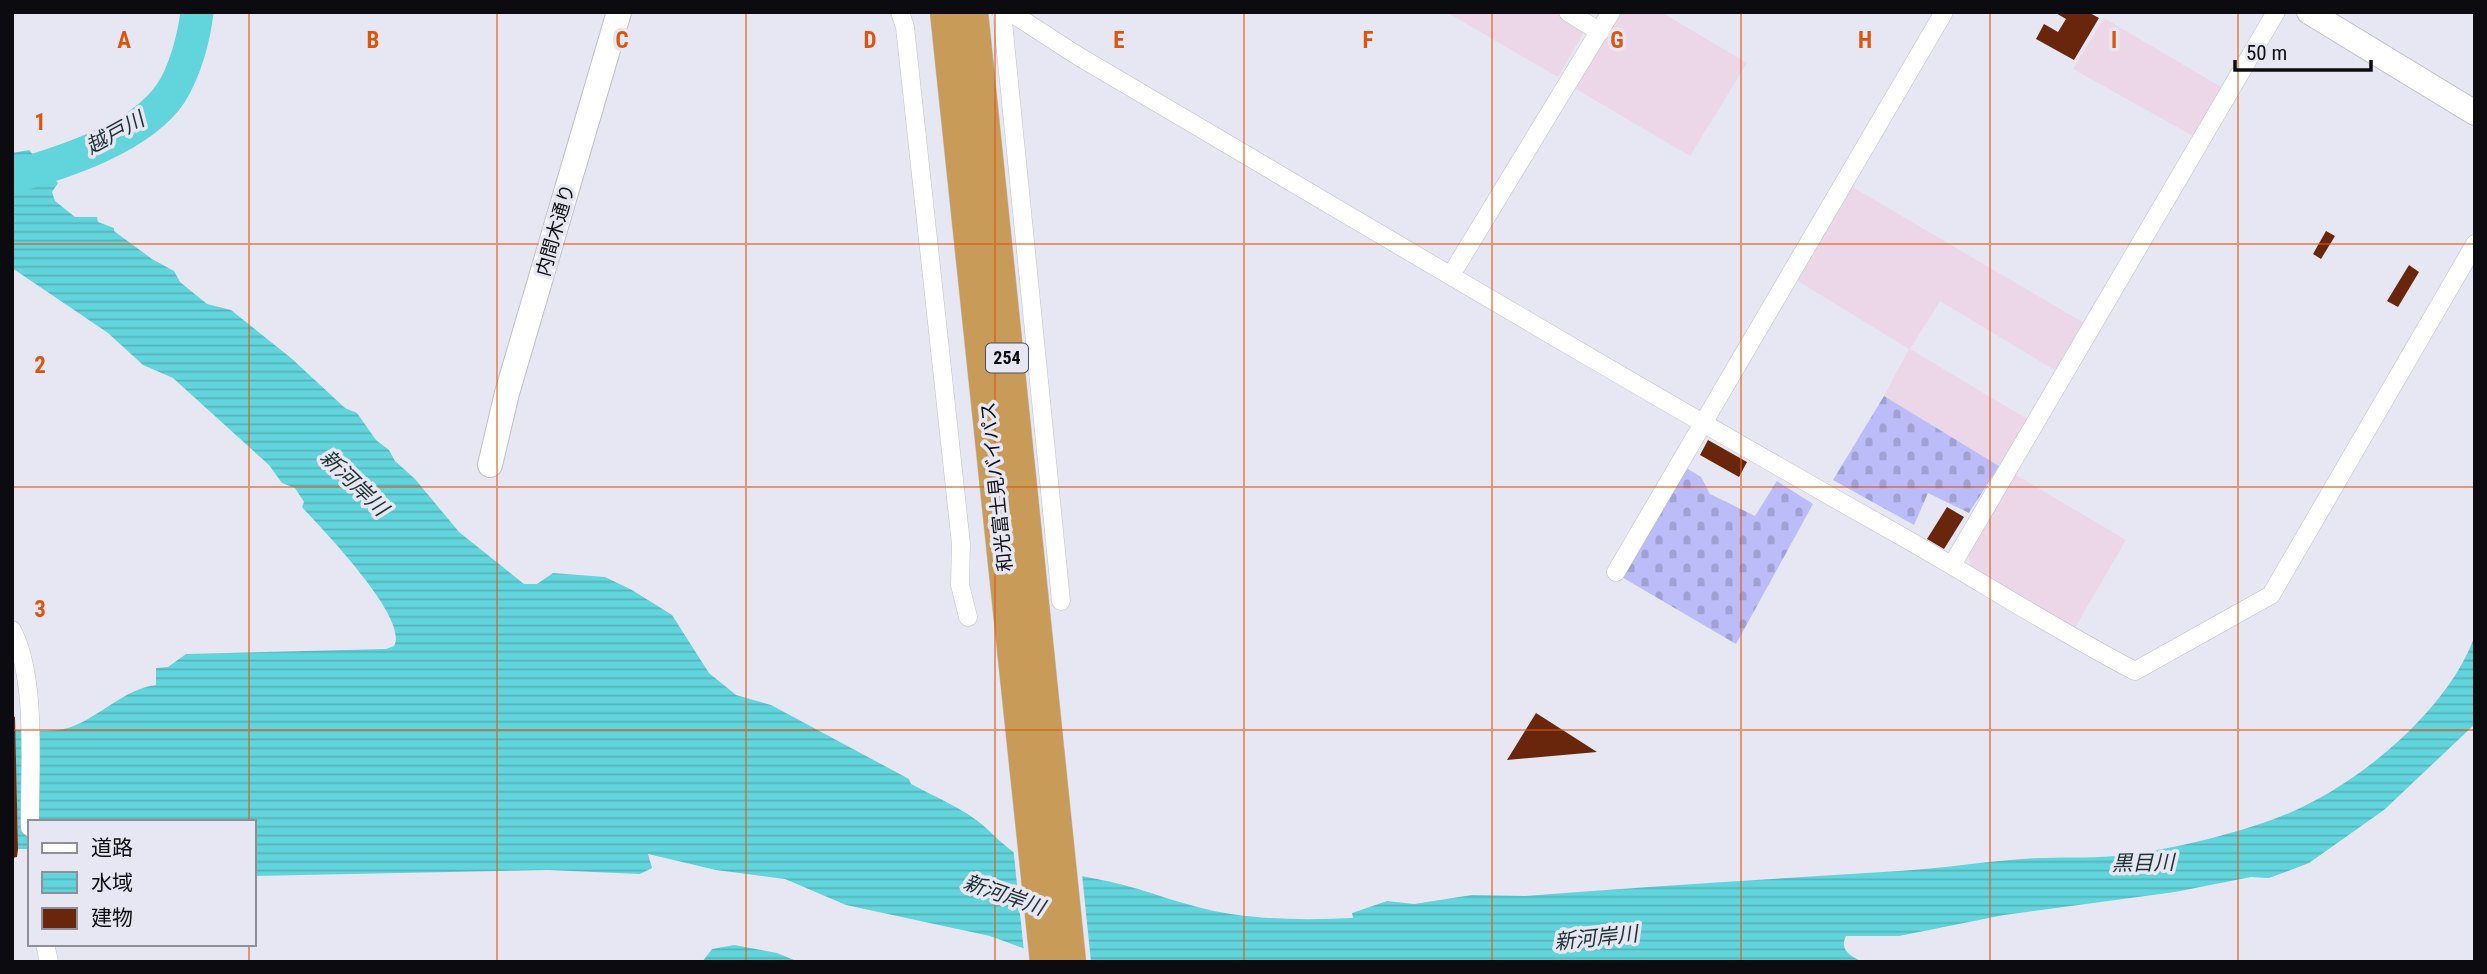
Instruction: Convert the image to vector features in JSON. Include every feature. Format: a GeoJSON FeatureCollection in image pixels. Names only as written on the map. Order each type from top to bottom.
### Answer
{"type":"FeatureCollection","features":[{"type":"Feature","properties":{"kind":"highway","name":"和光富士見バイパス"},"geometry":{"type":"LineString","coordinates":[[946,12],[1030,697],[1070,962]]}},
{"type":"Feature","properties":{"kind":"highway","name":"和光富士見バイパス"},"geometry":{"type":"LineString","coordinates":[[972,12],[1030,697],[1046,962]]}},
{"type":"Feature","properties":{"kind":"street","name":"内間木通り"},"geometry":{"type":"LineString","coordinates":[[492,457],[507,393],[619,12]]}},
{"type":"Feature","properties":{"kind":"street"},"geometry":{"type":"LineString","coordinates":[[900,12],[905,27],[961,544],[960,585],[968,617]]}},
{"type":"Feature","properties":{"kind":"street"},"geometry":{"type":"LineString","coordinates":[[1002,12],[1061,601]]}},
{"type":"Feature","properties":{"kind":"street"},"geometry":{"type":"LineString","coordinates":[[1010,12],[1079,56],[1700,424],[1952,565],[2069,637],[2135,671],[2271,594],[2475,244]]}},
{"type":"Feature","properties":{"kind":"street"},"geometry":{"type":"LineString","coordinates":[[1568,12],[1600,32]]}},
{"type":"Feature","properties":{"kind":"street"},"geometry":{"type":"LineString","coordinates":[[1451,275],[1611,12]]}},
{"type":"Feature","properties":{"kind":"street"},"geometry":{"type":"LineString","coordinates":[[1616,572],[1700,424],[1944,12]]}},
{"type":"Feature","properties":{"kind":"street"},"geometry":{"type":"LineString","coordinates":[[1952,565],[2277,12]]}},
{"type":"Feature","properties":{"kind":"street"},"geometry":{"type":"LineString","coordinates":[[2309,12],[2475,113]]}},
{"type":"Feature","properties":{"kind":"street"},"geometry":{"type":"LineString","coordinates":[[12,630],[19,643],[27,682],[30,820]]}},
{"type":"Feature","properties":{"kind":"shaded area"},"geometry":{"type":"Polygon","coordinates":[[[1446,12],[1558,12],[1586,28],[1558,77],[1446,12]]]}},
{"type":"Feature","properties":{"kind":"shaded area"},"geometry":{"type":"Polygon","coordinates":[[[1617,12],[1661,12],[1747,63],[1690,156],[1576,89],[1617,12]]]}},
{"type":"Feature","properties":{"kind":"shaded area"},"geometry":{"type":"Polygon","coordinates":[[[2104,18],[2221,87],[2193,136],[2073,69],[2104,18]]]}},
{"type":"Feature","properties":{"kind":"shaded area"},"geometry":{"type":"Polygon","coordinates":[[[1849,185],[2084,323],[2056,371],[1940,301],[1910,349],[2027,419],[1999,466],[1884,396],[1909,349],[1793,278],[1849,185]]]}},
{"type":"Feature","properties":{"kind":"shaded area"},"geometry":{"type":"Polygon","coordinates":[[[2014,474],[2126,540],[2073,631],[1971,570],[1968,549],[2014,474]]]}},
{"type":"Feature","properties":{"kind":"green space"},"geometry":{"type":"Polygon","coordinates":[[[1884,396],[1999,466],[1969,513],[1928,493],[1914,525],[1833,480],[1884,396]]]}},
{"type":"Feature","properties":{"kind":"green space"},"geometry":{"type":"Polygon","coordinates":[[[1688,469],[1701,477],[1710,494],[1755,516],[1777,481],[1813,504],[1736,644],[1620,576],[1683,471],[1688,469]]]}},
{"type":"Feature","properties":{"kind":"water"},"geometry":{"type":"Polygon","coordinates":[[[29,150],[58,183],[52,192],[55,201],[75,217],[97,217],[98,222],[114,228],[114,231],[152,259],[174,271],[180,282],[207,304],[231,310],[291,358],[345,408],[357,413],[376,440],[389,450],[395,461],[415,479],[459,532],[524,584],[537,584],[553,573],[605,577],[672,615],[709,673],[736,695],[771,705],[909,779],[911,784],[977,821],[1027,860],[1199,908],[1261,917],[1353,918],[1352,913],[1387,901],[1414,904],[1472,895],[1525,896],[1913,870],[2023,859],[2115,856],[2174,847],[2274,819],[2334,790],[2364,769],[2393,746],[2443,693],[2462,664],[2475,635],[2475,724],[2384,810],[2309,863],[2269,878],[2251,877],[2175,892],[2004,915],[1899,936],[1846,936],[1845,949],[1862,962],[1061,962],[990,936],[846,905],[785,879],[716,870],[648,854],[652,868],[640,874],[548,870],[256,876],[256,820],[28,820],[28,849],[18,849],[15,730],[43,731],[71,727],[133,692],[156,685],[156,668],[168,667],[186,654],[386,649],[394,646],[395,633],[377,596],[302,507],[304,502],[295,488],[282,483],[269,465],[173,378],[143,365],[108,333],[12,268],[12,153],[29,150]]]}},
{"type":"Feature","properties":{"kind":"water"},"geometry":{"type":"Polygon","coordinates":[[[734,945],[777,953],[799,962],[702,962],[712,949],[734,945]]]}},
{"type":"Feature","properties":{"kind":"pier"},"geometry":{"type":"Polygon","coordinates":[[[1013,846],[1082,874],[1091,962],[1051,962],[1024,952],[1013,846]]]}},
{"type":"Feature","properties":{"kind":"building"},"geometry":{"type":"Polygon","coordinates":[[[2054,12],[2088,12],[2099,18],[2074,60],[2036,39],[2044,24],[2058,32],[2066,19],[2054,12]]]}},
{"type":"Feature","properties":{"kind":"building"},"geometry":{"type":"Polygon","coordinates":[[[2326,231],[2335,236],[2321,259],[2313,254],[2326,231]]]}},
{"type":"Feature","properties":{"kind":"building"},"geometry":{"type":"Polygon","coordinates":[[[2409,265],[2419,272],[2398,307],[2387,301],[2409,265]]]}},
{"type":"Feature","properties":{"kind":"building"},"geometry":{"type":"Polygon","coordinates":[[[1708,440],[1747,462],[1739,477],[1700,455],[1708,440]]]}},
{"type":"Feature","properties":{"kind":"building"},"geometry":{"type":"Polygon","coordinates":[[[1947,507],[1964,517],[1944,549],[1927,539],[1947,507]]]}},
{"type":"Feature","properties":{"kind":"building"},"geometry":{"type":"Polygon","coordinates":[[[1536,713],[1597,752],[1507,760],[1536,713]]]}},
{"type":"Feature","properties":{"kind":"building"},"geometry":{"type":"Polygon","coordinates":[[[12,716],[15,717],[18,849],[17,857],[12,858],[12,716]]]}},
{"type":"Feature","properties":{"kind":"waterway","name":"越戸川"},"geometry":{"type":"LineString","coordinates":[[12,177],[99,147],[121,136],[158,109],[181,75],[197,12]]}},
{"type":"Feature","properties":{"kind":"water label","name":"新河岸川"},"geometry":{"type":"Point","coordinates":[354,483]}},
{"type":"Feature","properties":{"kind":"water label","name":"黒目川"},"geometry":{"type":"Point","coordinates":[2143,863]}},
{"type":"Feature","properties":{"kind":"water label","name":"新河岸川"},"geometry":{"type":"Point","coordinates":[1004,895]}},
{"type":"Feature","properties":{"kind":"water label","name":"新河岸川"},"geometry":{"type":"Point","coordinates":[1596,938]}}]}
